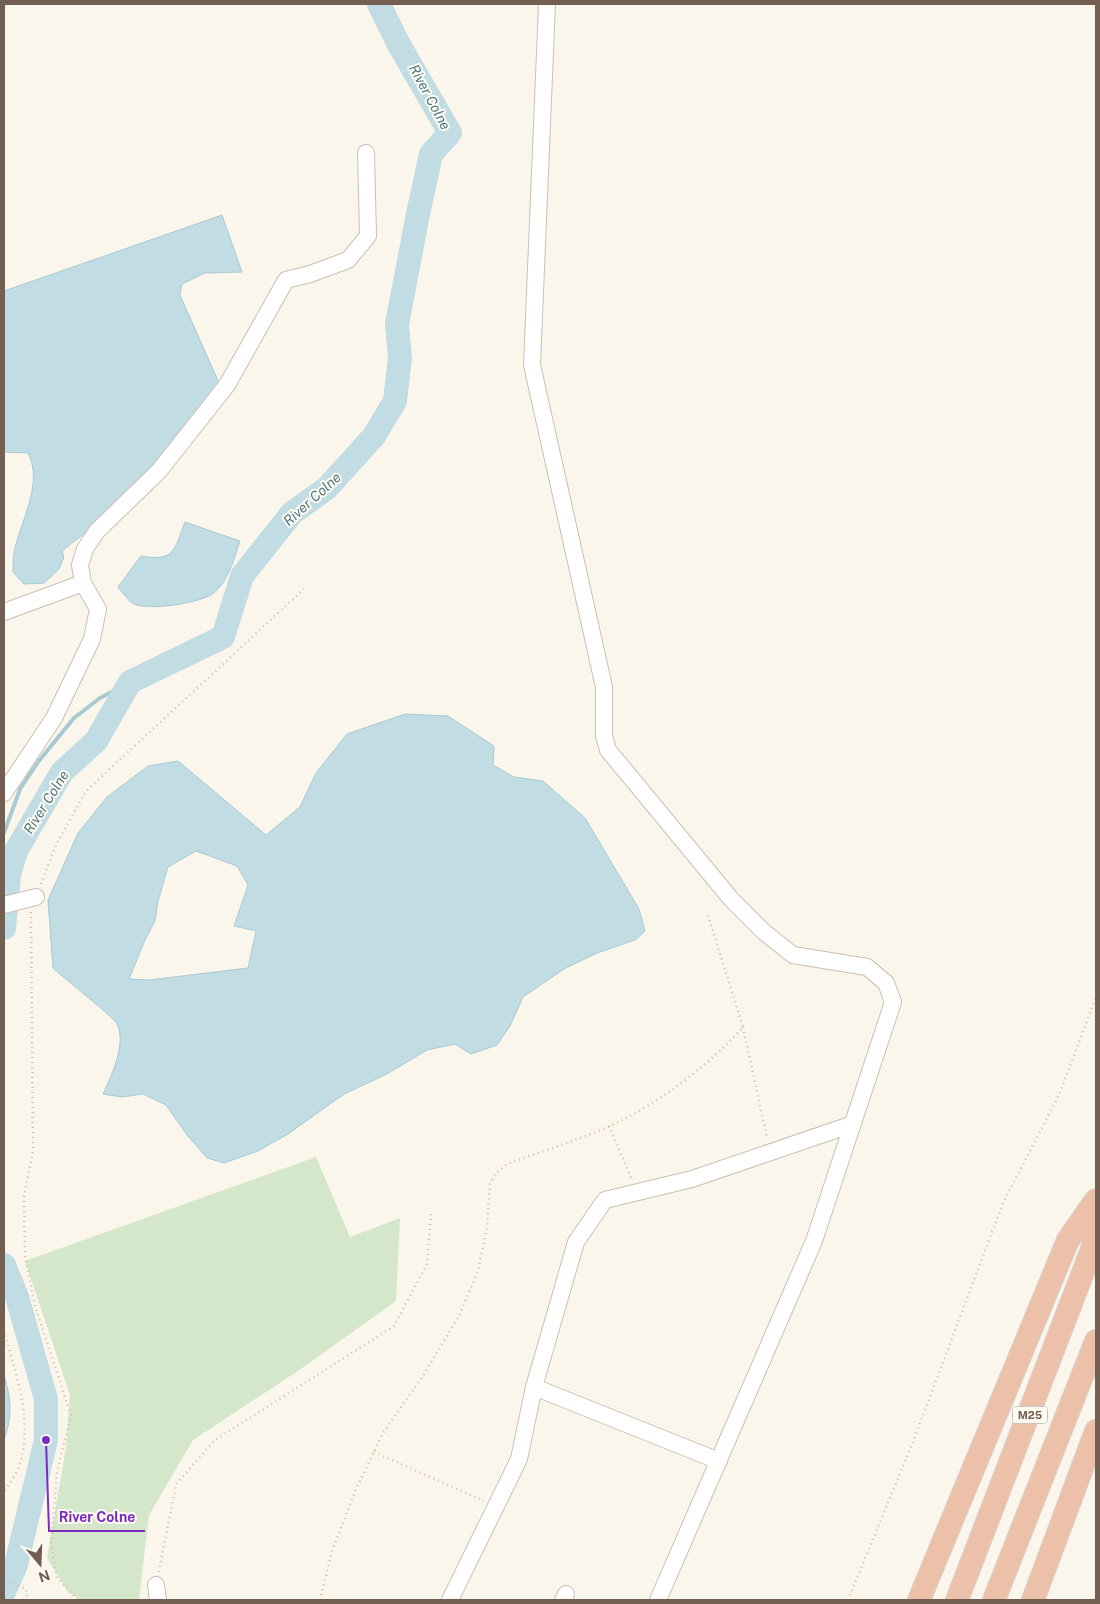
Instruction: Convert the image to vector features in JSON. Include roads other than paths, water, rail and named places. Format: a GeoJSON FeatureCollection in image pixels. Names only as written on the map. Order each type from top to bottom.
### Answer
{"type":"FeatureCollection","features":[{"type":"Feature","properties":{"kind":"highway","name":"M25"},"geometry":{"type":"LineString","coordinates":[[919,1600],[1068,1240],[1096,1200]]}},
{"type":"Feature","properties":{"kind":"highway","name":"M25"},"geometry":{"type":"LineString","coordinates":[[957,1600],[1092,1249],[1096,1228]]}},
{"type":"Feature","properties":{"kind":"highway","name":"M25"},"geometry":{"type":"LineString","coordinates":[[994,1600],[1096,1341]]}},
{"type":"Feature","properties":{"kind":"highway"},"geometry":{"type":"LineString","coordinates":[[1033,1600],[1096,1431]]}},
{"type":"Feature","properties":{"kind":"lane"},"geometry":{"type":"LineString","coordinates":[[547,4],[532,365],[604,687],[606,743],[608,750],[721,886],[764,932],[793,955],[867,967],[886,983],[893,1002],[814,1241],[658,1600]]}},
{"type":"Feature","properties":{"kind":"lane"},"geometry":{"type":"LineString","coordinates":[[4,793],[54,718],[92,639],[98,609],[83,583],[80,565],[85,549],[97,531],[159,471],[227,385],[286,280],[310,274],[348,260],[368,236],[366,152]]}},
{"type":"Feature","properties":{"kind":"lane"},"geometry":{"type":"LineString","coordinates":[[4,612],[83,583]]}},
{"type":"Feature","properties":{"kind":"lane"},"geometry":{"type":"LineString","coordinates":[[4,905],[30,898]]}},
{"type":"Feature","properties":{"kind":"lane"},"geometry":{"type":"LineString","coordinates":[[450,1600],[519,1459],[534,1387],[576,1242],[605,1200],[692,1179],[853,1124]]}},
{"type":"Feature","properties":{"kind":"lane"},"geometry":{"type":"LineString","coordinates":[[534,1387],[719,1461]]}},
{"type":"Feature","properties":{"kind":"water"},"geometry":{"type":"Polygon","coordinates":[[[222,215],[242,272],[205,273],[182,284],[180,295],[219,383],[189,426],[118,507],[62,551],[64,557],[59,569],[44,583],[24,584],[13,572],[13,558],[29,503],[33,478],[32,465],[28,453],[4,452],[4,291],[222,215]]]}},
{"type":"Feature","properties":{"kind":"water"},"geometry":{"type":"Polygon","coordinates":[[[185,522],[240,541],[224,582],[214,593],[207,597],[187,603],[151,607],[132,603],[118,587],[141,556],[161,557],[172,552],[185,522]]]}},
{"type":"Feature","properties":{"kind":"water"},"geometry":{"type":"Polygon","coordinates":[[[405,714],[448,716],[494,746],[493,765],[514,777],[543,781],[585,818],[639,909],[645,931],[635,940],[597,953],[564,969],[523,997],[510,1026],[497,1045],[471,1054],[455,1044],[427,1050],[387,1074],[344,1094],[288,1134],[258,1151],[224,1163],[207,1158],[187,1135],[166,1105],[143,1094],[122,1097],[103,1094],[117,1060],[120,1032],[114,1020],[53,968],[48,900],[78,833],[107,797],[148,766],[178,761],[266,835],[300,807],[316,773],[347,734],[405,714]],[[196,851],[168,867],[158,901],[155,921],[129,979],[149,980],[248,968],[256,931],[234,926],[248,885],[237,866],[196,851]]]}},
{"type":"Feature","properties":{"kind":"water"},"geometry":{"type":"Polygon","coordinates":[[[4,1374],[10,1415],[4,1440],[4,1374]]]}},
{"type":"Feature","properties":{"kind":"waterway","name":"River Colne"},"geometry":{"type":"LineString","coordinates":[[4,928],[9,875],[16,851],[62,772],[96,741],[130,682],[223,637],[242,576],[292,513],[327,488],[374,436],[395,401],[400,358],[397,324],[418,214],[431,154],[450,133],[398,43],[379,4]]}},
{"type":"Feature","properties":{"kind":"waterway"},"geometry":{"type":"LineString","coordinates":[[4,833],[20,789],[38,762],[74,718],[100,698],[130,682]]}},
{"type":"Feature","properties":{"kind":"waterway","name":"River Colne"},"geometry":{"type":"LineString","coordinates":[[4,1265],[17,1297],[46,1399],[46,1440],[16,1565],[4,1592]]}},
{"type":"Feature","properties":{"kind":"place","name":"River Colne"},"geometry":{"type":"Point","coordinates":[46,1440]}}]}
